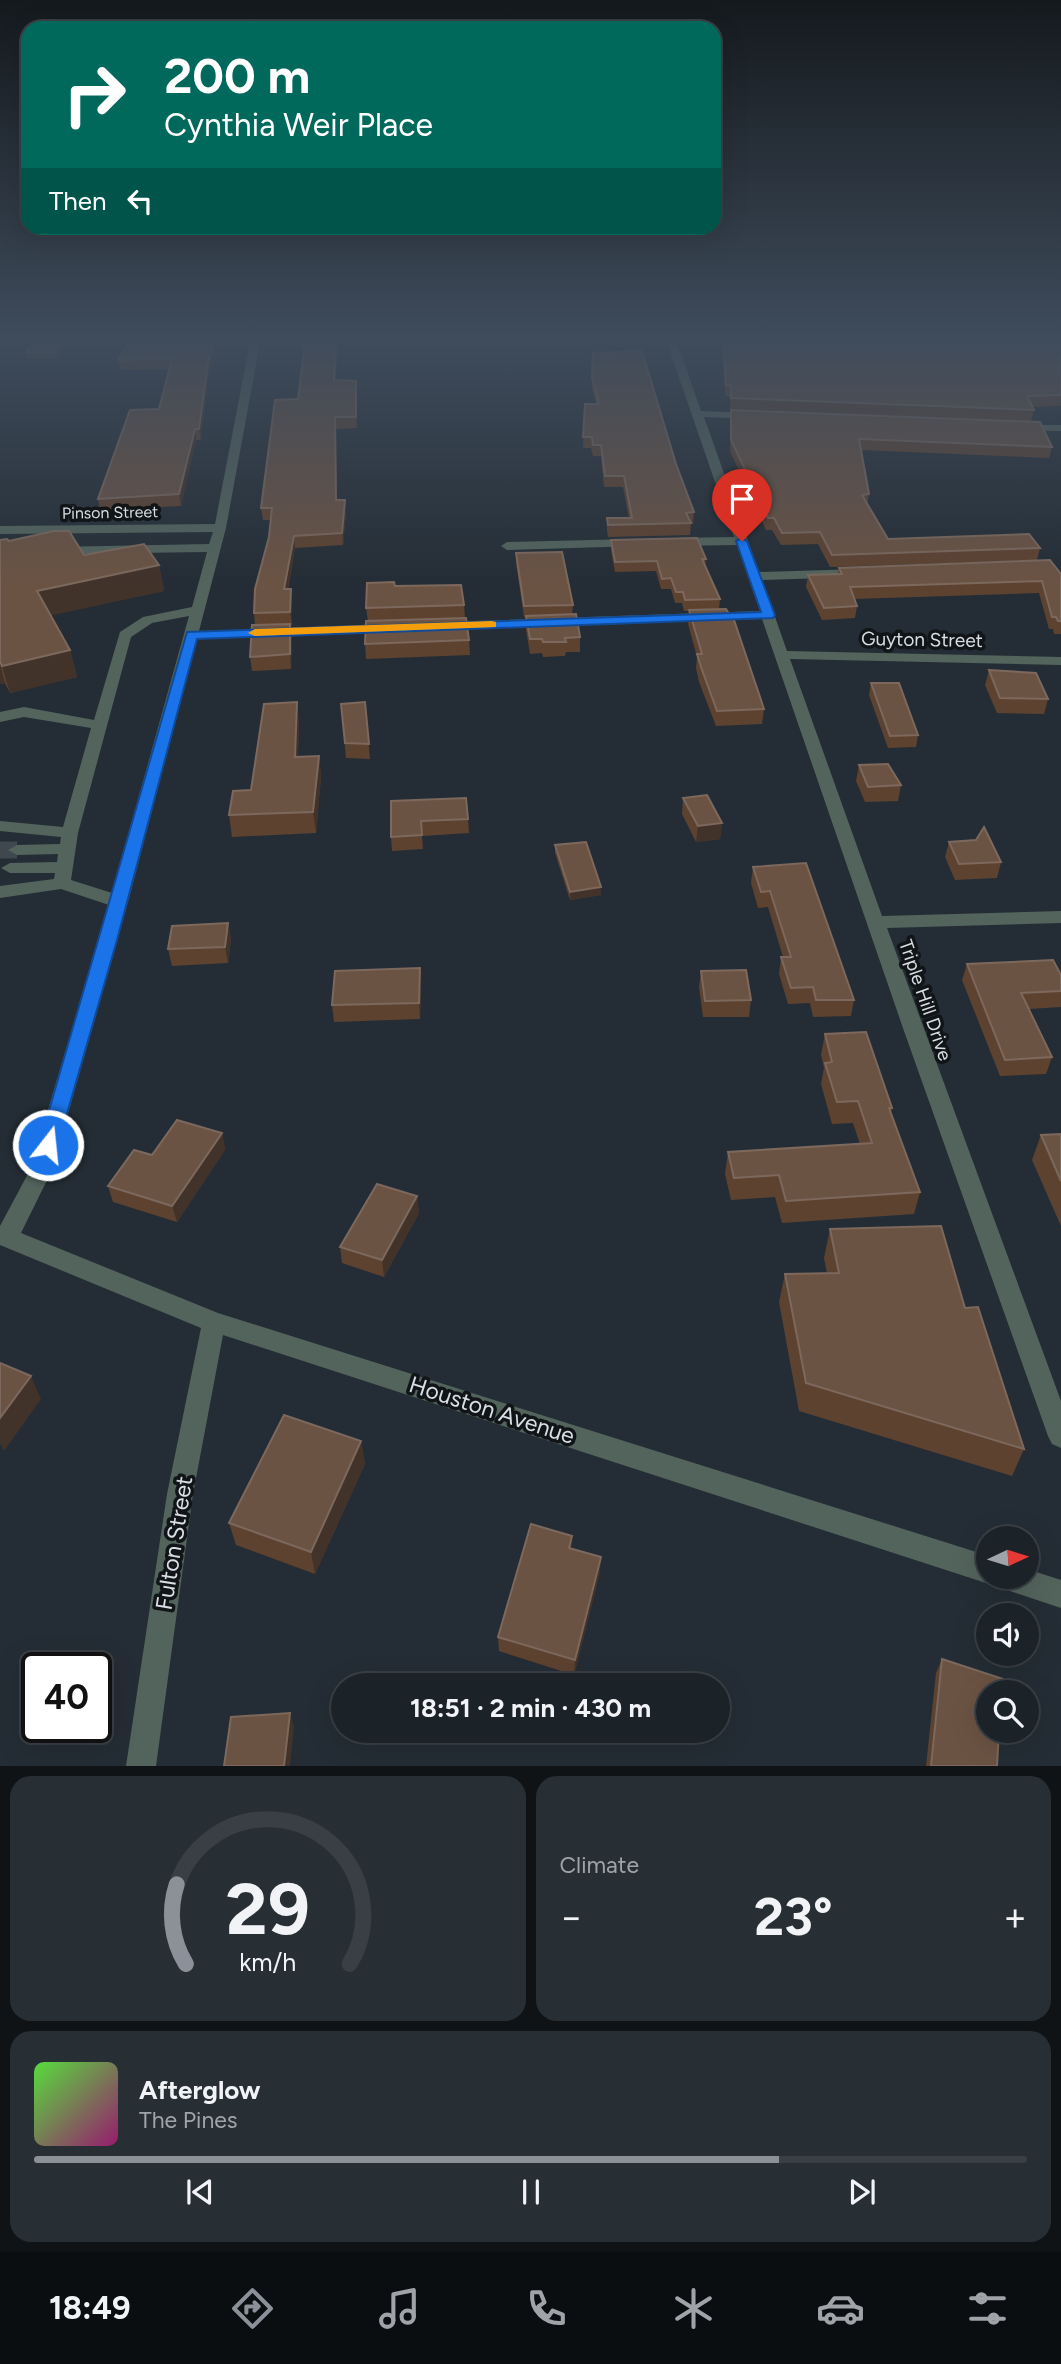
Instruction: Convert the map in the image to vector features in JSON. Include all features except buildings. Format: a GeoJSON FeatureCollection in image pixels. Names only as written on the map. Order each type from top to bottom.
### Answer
{"type":"FeatureCollection","features":[{"type":"Feature","properties":{"kind":"street"},"geometry":{"type":"LineString","coordinates":[[4,1236],[41,1170],[119,902],[215,548],[240,419]]}},
{"type":"Feature","properties":{"kind":"street","name":"Triple Hill Drive"},"geometry":{"type":"LineString","coordinates":[[698,419],[1061,1436]]}},
{"type":"Feature","properties":{"kind":"street"},"geometry":{"type":"LineString","coordinates":[[1004,427],[1061,428]]}},
{"type":"Feature","properties":{"kind":"street","name":"Pinson Street"},"geometry":{"type":"LineString","coordinates":[[1,533],[220,528]]}},
{"type":"Feature","properties":{"kind":"street"},"geometry":{"type":"LineString","coordinates":[[506,546],[742,541]]}},
{"type":"Feature","properties":{"kind":"street"},"geometry":{"type":"LineString","coordinates":[[41,550],[215,548]]}},
{"type":"Feature","properties":{"kind":"street"},"geometry":{"type":"LineString","coordinates":[[755,576],[880,572]]}},
{"type":"Feature","properties":{"kind":"street"},"geometry":{"type":"LineString","coordinates":[[63,875],[68,841],[125,635],[148,620],[198,610]]}},
{"type":"Feature","properties":{"kind":"street"},"geometry":{"type":"LineString","coordinates":[[425,627],[768,615]]}},
{"type":"Feature","properties":{"kind":"street"},"geometry":{"type":"LineString","coordinates":[[191,635],[398,628]]}},
{"type":"Feature","properties":{"kind":"street","name":"Guyton Street"},"geometry":{"type":"LineString","coordinates":[[783,655],[1061,661]]}},
{"type":"Feature","properties":{"kind":"street"},"geometry":{"type":"LineString","coordinates":[[0,717],[24,712],[99,725]]}},
{"type":"Feature","properties":{"kind":"street"},"geometry":{"type":"LineString","coordinates":[[0,825],[68,841]]}},
{"type":"Feature","properties":{"kind":"street"},"geometry":{"type":"LineString","coordinates":[[17,850],[68,841]]}},
{"type":"Feature","properties":{"kind":"street"},"geometry":{"type":"LineString","coordinates":[[10,868],[63,875],[119,902]]}},
{"type":"Feature","properties":{"kind":"street"},"geometry":{"type":"LineString","coordinates":[[0,892],[63,875]]}},
{"type":"Feature","properties":{"kind":"street"},"geometry":{"type":"LineString","coordinates":[[876,922],[1061,917]]}},
{"type":"Feature","properties":{"kind":"street","name":"Houston Avenue"},"geometry":{"type":"LineString","coordinates":[[4,1236],[214,1322],[712,1479],[976,1566]]}},
{"type":"Feature","properties":{"kind":"street","name":"Fulton Street"},"geometry":{"type":"LineString","coordinates":[[141,1766],[180,1494],[214,1322]]}},
{"type":"Feature","properties":{"kind":"street"},"geometry":{"type":"LineString","coordinates":[[1040,1587],[1061,1594]]}},
{"type":"Feature","properties":{"kind":"tunnel"},"geometry":{"type":"LineString","coordinates":[[0,850],[17,850]]}},
{"type":"Feature","properties":{"kind":"slow traffic"},"geometry":{"type":"LineString","coordinates":[[255,633],[492,625]]}},
{"type":"Feature","properties":{"kind":"route"},"geometry":{"type":"LineString","coordinates":[[48,1145],[108,940],[191,635],[768,615],[742,541]]}}]}
